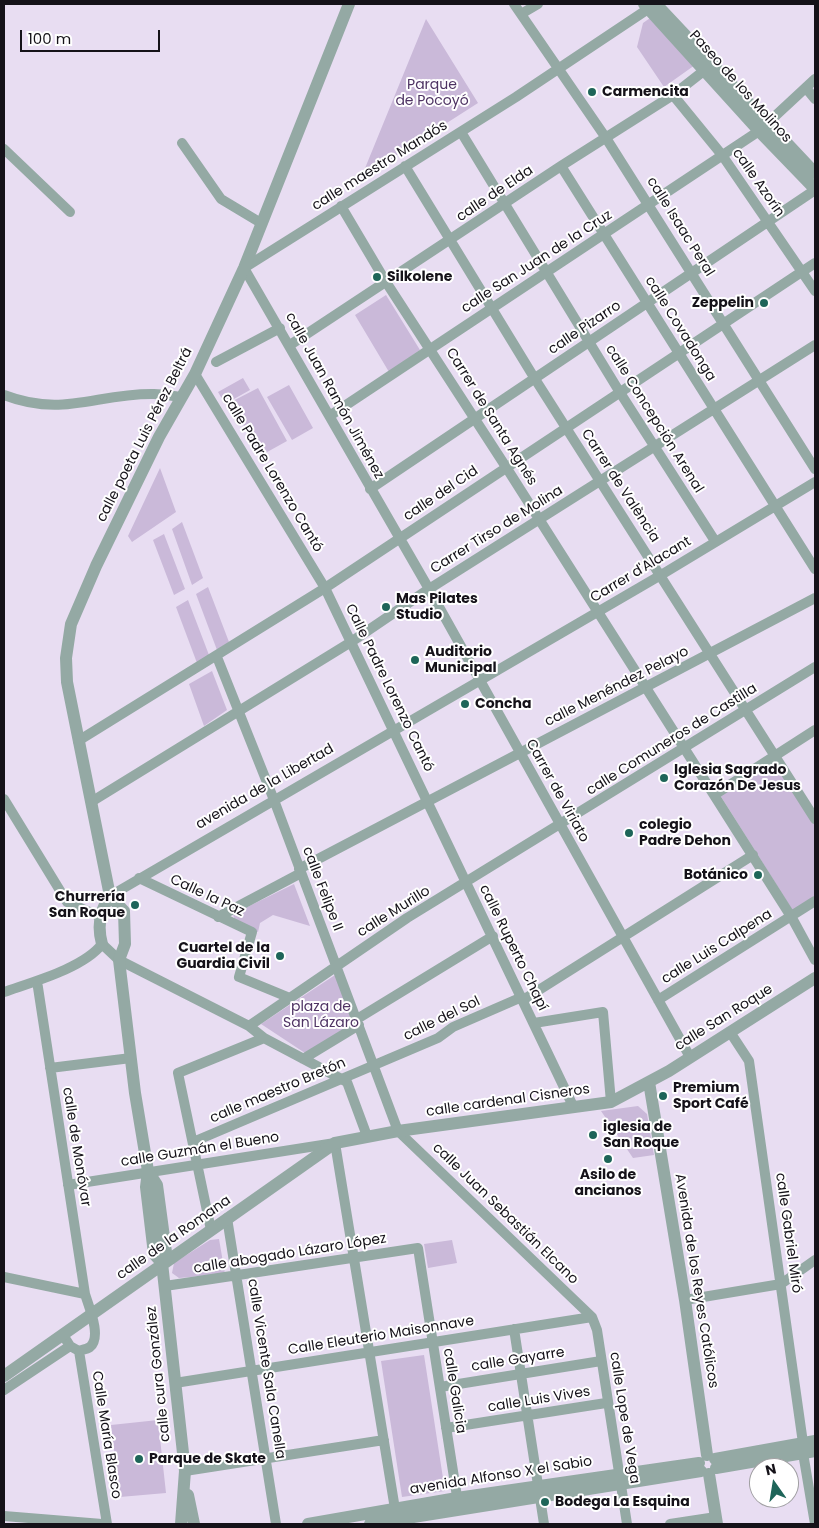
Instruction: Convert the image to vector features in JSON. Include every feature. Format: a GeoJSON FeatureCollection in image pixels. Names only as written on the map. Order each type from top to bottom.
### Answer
{"type":"FeatureCollection","features":[{"type":"Feature","properties":{"kind":"street","name":"calle poeta Luis Pérez Beltrá"},"geometry":{"type":"LineString","coordinates":[[110,896],[67,682],[66,658],[71,624],[96,566],[181,397],[195,374],[244,268],[349,4]]}},
{"type":"Feature","properties":{"kind":"street","name":"calle Isaac Peral"},"geometry":{"type":"LineString","coordinates":[[514,4],[606,138],[815,469]]}},
{"type":"Feature","properties":{"kind":"street"},"geometry":{"type":"LineString","coordinates":[[521,14],[538,4]]}},
{"type":"Feature","properties":{"kind":"street","name":"Paseo de los Molinos"},"geometry":{"type":"LineString","coordinates":[[650,5],[764,128],[815,189]]}},
{"type":"Feature","properties":{"kind":"street","name":"calle maestro Mandós"},"geometry":{"type":"LineString","coordinates":[[244,268],[559,69],[650,5]]}},
{"type":"Feature","properties":{"kind":"street","name":"calle de Elda"},"geometry":{"type":"LineString","coordinates":[[290,345],[561,166],[673,95],[709,67]]}},
{"type":"Feature","properties":{"kind":"street","name":"calle San Juan de la Cruz"},"geometry":{"type":"LineString","coordinates":[[330,415],[764,128],[815,79]]}},
{"type":"Feature","properties":{"kind":"street"},"geometry":{"type":"LineString","coordinates":[[806,88],[815,100]]}},
{"type":"Feature","properties":{"kind":"street","name":"calle Azorín"},"geometry":{"type":"LineString","coordinates":[[673,95],[722,155],[815,291]]}},
{"type":"Feature","properties":{"kind":"street","name":"Paseo de los Molinos"},"geometry":{"type":"LineString","coordinates":[[764,128],[815,173]]}},
{"type":"Feature","properties":{"kind":"street","name":"calle Concepción Arenal"},"geometry":{"type":"LineString","coordinates":[[461,132],[503,205],[715,541]]}},
{"type":"Feature","properties":{"kind":"street"},"geometry":{"type":"LineString","coordinates":[[182,143],[221,199],[261,223]]}},
{"type":"Feature","properties":{"kind":"street"},"geometry":{"type":"LineString","coordinates":[[4,149],[70,212]]}},
{"type":"Feature","properties":{"kind":"street","name":"Carrer de València"},"geometry":{"type":"LineString","coordinates":[[405,166],[449,241],[535,379],[815,818]]}},
{"type":"Feature","properties":{"kind":"street","name":"calle Covadonga"},"geometry":{"type":"LineString","coordinates":[[561,166],[815,570]]}},
{"type":"Feature","properties":{"kind":"street","name":"calle Pizarro"},"geometry":{"type":"LineString","coordinates":[[370,489],[815,189]]}},
{"type":"Feature","properties":{"kind":"street","name":"Carrer de Santa Agnés"},"geometry":{"type":"LineString","coordinates":[[341,206],[386,282],[476,419],[791,916],[815,960]]}},
{"type":"Feature","properties":{"kind":"street","name":"calle del Cid"},"geometry":{"type":"LineString","coordinates":[[78,741],[217,657],[325,588],[815,262]]}},
{"type":"Feature","properties":{"kind":"street","name":"calle Juan Ramón Jiménez"},"geometry":{"type":"LineString","coordinates":[[244,268],[290,345],[399,538]]}},
{"type":"Feature","properties":{"kind":"street"},"geometry":{"type":"LineString","coordinates":[[216,362],[280,328]]}},
{"type":"Feature","properties":{"kind":"street","name":"Carrer Tirso de Molina"},"geometry":{"type":"LineString","coordinates":[[91,802],[351,642],[600,480],[815,345]]}},
{"type":"Feature","properties":{"kind":"street","name":"calle Padre Lorenzo Cantó"},"geometry":{"type":"LineString","coordinates":[[195,374],[325,588]]}},
{"type":"Feature","properties":{"kind":"street"},"geometry":{"type":"LineString","coordinates":[[4,395],[20,401],[51,406],[153,394],[181,397]]}},
{"type":"Feature","properties":{"kind":"street","name":"Carrer d'Alacant"},"geometry":{"type":"LineString","coordinates":[[480,680],[661,575],[815,482]]}},
{"type":"Feature","properties":{"kind":"street","name":"Carrer de Viriato"},"geometry":{"type":"LineString","coordinates":[[399,538],[430,589],[690,1057]]}},
{"type":"Feature","properties":{"kind":"street","name":"Calle Padre Lorenzo Cantó"},"geometry":{"type":"LineString","coordinates":[[325,588],[428,801]]}},
{"type":"Feature","properties":{"kind":"street","name":"calle Menéndez Pelayo"},"geometry":{"type":"LineString","coordinates":[[218,917],[428,801],[815,598]]}},
{"type":"Feature","properties":{"kind":"street","name":"calle Felipe II"},"geometry":{"type":"LineString","coordinates":[[217,657],[274,800],[398,1131]]}},
{"type":"Feature","properties":{"kind":"street","name":"calle Comuneros de Castilla"},"geometry":{"type":"LineString","coordinates":[[467,883],[815,666]]}},
{"type":"Feature","properties":{"kind":"street","name":"avenida de la Libertad"},"geometry":{"type":"LineString","coordinates":[[110,896],[480,680]]}},
{"type":"Feature","properties":{"kind":"street"},"geometry":{"type":"LineString","coordinates":[[714,795],[815,730]]}},
{"type":"Feature","properties":{"kind":"street"},"geometry":{"type":"LineString","coordinates":[[4,799],[67,902],[101,917]]}},
{"type":"Feature","properties":{"kind":"street","name":"calle Ruperto Chapí"},"geometry":{"type":"LineString","coordinates":[[428,801],[573,1106]]}},
{"type":"Feature","properties":{"kind":"street","name":"calle del Sol"},"geometry":{"type":"LineString","coordinates":[[374,1066],[438,1038],[453,1027],[523,998],[752,855]]}},
{"type":"Feature","properties":{"kind":"street","name":"Calle la Paz"},"geometry":{"type":"LineString","coordinates":[[139,878],[252,932],[239,977],[290,998]]}},
{"type":"Feature","properties":{"kind":"street","name":"calle Murillo"},"geometry":{"type":"LineString","coordinates":[[249,1026],[407,918],[467,883]]}},
{"type":"Feature","properties":{"kind":"street"},"geometry":{"type":"LineString","coordinates":[[118,960],[125,944],[124,911],[110,896],[103,906],[99,934],[102,944],[118,960],[249,1026],[264,1038],[347,1082],[367,1136]]}},
{"type":"Feature","properties":{"kind":"street","name":"calle Luis Calpena"},"geometry":{"type":"LineString","coordinates":[[658,1000],[815,901]]}},
{"type":"Feature","properties":{"kind":"street"},"geometry":{"type":"LineString","coordinates":[[303,1059],[493,936]]}},
{"type":"Feature","properties":{"kind":"street"},"geometry":{"type":"LineString","coordinates":[[4,992],[37,981],[85,960],[102,944]]}},
{"type":"Feature","properties":{"kind":"street","name":"calle cura González"},"geometry":{"type":"LineString","coordinates":[[118,960],[148,1171],[146,1187],[154,1254],[162,1263],[185,1477],[194,1524]]}},
{"type":"Feature","properties":{"kind":"street","name":"calle San Roque"},"geometry":{"type":"LineString","coordinates":[[649,1082],[815,978]]}},
{"type":"Feature","properties":{"kind":"street","name":"calle de Monóvar"},"geometry":{"type":"LineString","coordinates":[[37,981],[85,1294],[92,1316],[94,1341],[89,1348],[70,1344]]}},
{"type":"Feature","properties":{"kind":"street"},"geometry":{"type":"LineString","coordinates":[[534,1023],[602,1012],[611,1102]]}},
{"type":"Feature","properties":{"kind":"street","name":"calle Gabriel Miró"},"geometry":{"type":"LineString","coordinates":[[730,1032],[749,1061],[781,1284],[809,1447],[815,1524]]}},
{"type":"Feature","properties":{"kind":"street"},"geometry":{"type":"LineString","coordinates":[[211,1230],[178,1073],[264,1038]]}},
{"type":"Feature","properties":{"kind":"street"},"geometry":{"type":"LineString","coordinates":[[50,1068],[131,1058]]}},
{"type":"Feature","properties":{"kind":"street","name":"calle maestro Bretón"},"geometry":{"type":"LineString","coordinates":[[193,1142],[374,1066]]}},
{"type":"Feature","properties":{"kind":"street","name":"calle cardenal Cisneros"},"geometry":{"type":"LineString","coordinates":[[367,1136],[611,1102],[649,1082]]}},
{"type":"Feature","properties":{"kind":"street","name":"Avenida de los Reyes Católicos"},"geometry":{"type":"LineString","coordinates":[[649,1082],[685,1300],[717,1521]]}},
{"type":"Feature","properties":{"kind":"street","name":"calle Juan Sebastián Elcano"},"geometry":{"type":"LineString","coordinates":[[398,1131],[592,1317]]}},
{"type":"Feature","properties":{"kind":"street","name":"calle de la Romana"},"geometry":{"type":"LineString","coordinates":[[4,1376],[70,1344],[92,1316],[162,1263],[335,1143],[367,1136]]}},
{"type":"Feature","properties":{"kind":"street"},"geometry":{"type":"LineString","coordinates":[[335,1143],[384,1440],[392,1518]]}},
{"type":"Feature","properties":{"kind":"street","name":"calle Guzmán el Bueno"},"geometry":{"type":"LineString","coordinates":[[68,1185],[335,1143]]}},
{"type":"Feature","properties":{"kind":"street","name":"calle Vicente Sala Canella"},"geometry":{"type":"LineString","coordinates":[[228,1218],[276,1524]]}},
{"type":"Feature","properties":{"kind":"street","name":"calle abogado Lázaro López"},"geometry":{"type":"LineString","coordinates":[[165,1286],[418,1248]]}},
{"type":"Feature","properties":{"kind":"street","name":"calle Galicia"},"geometry":{"type":"LineString","coordinates":[[418,1248],[458,1504]]}},
{"type":"Feature","properties":{"kind":"street"},"geometry":{"type":"LineString","coordinates":[[685,1300],[781,1284],[815,1260]]}},
{"type":"Feature","properties":{"kind":"street"},"geometry":{"type":"LineString","coordinates":[[4,1277],[85,1294]]}},
{"type":"Feature","properties":{"kind":"street","name":"Calle Eleuterio Maisonnave"},"geometry":{"type":"LineString","coordinates":[[175,1384],[592,1317]]}},
{"type":"Feature","properties":{"kind":"street","name":"calle Lope de Vega"},"geometry":{"type":"LineString","coordinates":[[592,1317],[597,1330],[606,1403],[627,1524]]}},
{"type":"Feature","properties":{"kind":"street"},"geometry":{"type":"LineString","coordinates":[[514,1329],[544,1524]]}},
{"type":"Feature","properties":{"kind":"street"},"geometry":{"type":"LineString","coordinates":[[4,1390],[70,1344]]}},
{"type":"Feature","properties":{"kind":"street","name":"Calle María Blasco"},"geometry":{"type":"LineString","coordinates":[[70,1344],[107,1524]]}},
{"type":"Feature","properties":{"kind":"street","name":"calle Gayarre"},"geometry":{"type":"LineString","coordinates":[[440,1387],[601,1361]]}},
{"type":"Feature","properties":{"kind":"street","name":"calle Luis Vives"},"geometry":{"type":"LineString","coordinates":[[446,1428],[606,1403]]}},
{"type":"Feature","properties":{"kind":"street"},"geometry":{"type":"LineString","coordinates":[[185,1477],[266,1459],[384,1440]]}},
{"type":"Feature","properties":{"kind":"street","name":"avenida Alfonso X el Sabio"},"geometry":{"type":"LineString","coordinates":[[370,1524],[458,1504],[708,1465],[809,1447]]}},
{"type":"Feature","properties":{"kind":"street","name":"calle cura González"},"geometry":{"type":"LineString","coordinates":[[181,1524],[185,1477]]}},
{"type":"Feature","properties":{"kind":"street"},"geometry":{"type":"LineString","coordinates":[[4,1516],[102,1524]]}},
{"type":"Feature","properties":{"kind":"street","name":"avenida Alfonso X el Sabio"},"geometry":{"type":"LineString","coordinates":[[308,1524],[392,1518]]}},
{"type":"Feature","properties":{"kind":"street"},"geometry":{"type":"LineString","coordinates":[[670,1524],[717,1521]]}},
{"type":"Feature","properties":{"kind":"green space"},"geometry":{"type":"Polygon","coordinates":[[[653,16],[695,65],[664,87],[637,47],[643,23],[653,16]]]}},
{"type":"Feature","properties":{"kind":"green space","name":"Parque de Pocoyó"},"geometry":{"type":"Polygon","coordinates":[[[426,19],[478,103],[361,178],[426,19]]]}},
{"type":"Feature","properties":{"kind":"green space"},"geometry":{"type":"Polygon","coordinates":[[[386,295],[420,350],[389,372],[355,315],[386,295]]]}},
{"type":"Feature","properties":{"kind":"green space"},"geometry":{"type":"Polygon","coordinates":[[[243,378],[250,390],[225,404],[218,392],[243,378]]]}},
{"type":"Feature","properties":{"kind":"green space"},"geometry":{"type":"Polygon","coordinates":[[[289,385],[313,428],[292,440],[267,397],[289,385]]]}},
{"type":"Feature","properties":{"kind":"green space"},"geometry":{"type":"Polygon","coordinates":[[[258,388],[287,441],[260,456],[231,402],[258,388]]]}},
{"type":"Feature","properties":{"kind":"green space"},"geometry":{"type":"Polygon","coordinates":[[[160,468],[176,512],[132,542],[128,536],[160,468]]]}},
{"type":"Feature","properties":{"kind":"green space"},"geometry":{"type":"Polygon","coordinates":[[[182,522],[203,578],[192,585],[172,529],[182,522]]]}},
{"type":"Feature","properties":{"kind":"green space"},"geometry":{"type":"Polygon","coordinates":[[[164,534],[185,589],[174,595],[153,540],[164,534]]]}},
{"type":"Feature","properties":{"kind":"green space"},"geometry":{"type":"Polygon","coordinates":[[[208,587],[229,642],[217,650],[196,594],[208,587]]]}},
{"type":"Feature","properties":{"kind":"green space"},"geometry":{"type":"Polygon","coordinates":[[[188,600],[209,655],[197,663],[176,607],[188,600]]]}},
{"type":"Feature","properties":{"kind":"green space"},"geometry":{"type":"Polygon","coordinates":[[[212,671],[227,710],[204,726],[189,684],[212,671]]]}},
{"type":"Feature","properties":{"kind":"green space"},"geometry":{"type":"Polygon","coordinates":[[[774,760],[815,825],[815,896],[793,911],[720,795],[774,760]]]}},
{"type":"Feature","properties":{"kind":"green space"},"geometry":{"type":"Polygon","coordinates":[[[294,884],[310,926],[273,915],[260,923],[258,932],[235,921],[233,914],[294,884]]]}},
{"type":"Feature","properties":{"kind":"green space","name":"plaza de San Lázaro"},"geometry":{"type":"Polygon","coordinates":[[[335,975],[354,1025],[305,1053],[261,1024],[335,975]]]}},
{"type":"Feature","properties":{"kind":"green space"},"geometry":{"type":"Polygon","coordinates":[[[638,1106],[647,1114],[654,1155],[633,1158],[601,1111],[638,1106]]]}},
{"type":"Feature","properties":{"kind":"green space"},"geometry":{"type":"Polygon","coordinates":[[[219,1239],[225,1274],[179,1278],[172,1273],[174,1263],[210,1240],[219,1239]]]}},
{"type":"Feature","properties":{"kind":"green space"},"geometry":{"type":"Polygon","coordinates":[[[452,1240],[457,1263],[428,1268],[424,1244],[452,1240]]]}},
{"type":"Feature","properties":{"kind":"green space"},"geometry":{"type":"Polygon","coordinates":[[[424,1355],[445,1491],[402,1497],[381,1361],[424,1355]]]}},
{"type":"Feature","properties":{"kind":"green space","name":"Parque de Skate"},"geometry":{"type":"Polygon","coordinates":[[[158,1420],[166,1493],[120,1497],[111,1425],[158,1420]]]}},
{"type":"Feature","properties":{"kind":"place","name":"Carmencita"},"geometry":{"type":"Point","coordinates":[592,92]}},
{"type":"Feature","properties":{"kind":"place","name":"Silkolene"},"geometry":{"type":"Point","coordinates":[377,277]}},
{"type":"Feature","properties":{"kind":"place","name":"Zeppelin"},"geometry":{"type":"Point","coordinates":[764,303]}},
{"type":"Feature","properties":{"kind":"place","name":"Mas Pilates Studio"},"geometry":{"type":"Point","coordinates":[386,607]}},
{"type":"Feature","properties":{"kind":"place","name":"Auditorio Municipal"},"geometry":{"type":"Point","coordinates":[415,660]}},
{"type":"Feature","properties":{"kind":"place","name":"Concha"},"geometry":{"type":"Point","coordinates":[465,704]}},
{"type":"Feature","properties":{"kind":"place","name":"Iglesia Sagrado Corazón De Jesus"},"geometry":{"type":"Point","coordinates":[664,778]}},
{"type":"Feature","properties":{"kind":"place","name":"colegio Padre Dehon"},"geometry":{"type":"Point","coordinates":[629,833]}},
{"type":"Feature","properties":{"kind":"place","name":"Botánico"},"geometry":{"type":"Point","coordinates":[758,875]}},
{"type":"Feature","properties":{"kind":"place","name":"Churrería San Roque"},"geometry":{"type":"Point","coordinates":[135,905]}},
{"type":"Feature","properties":{"kind":"place","name":"Cuartel de la Guardia Civil"},"geometry":{"type":"Point","coordinates":[280,956]}},
{"type":"Feature","properties":{"kind":"place","name":"Premium Sport Café"},"geometry":{"type":"Point","coordinates":[663,1096]}},
{"type":"Feature","properties":{"kind":"place","name":"iglesia de San Roque"},"geometry":{"type":"Point","coordinates":[593,1135]}},
{"type":"Feature","properties":{"kind":"place","name":"Asilo de ancianos"},"geometry":{"type":"Point","coordinates":[608,1159]}},
{"type":"Feature","properties":{"kind":"place","name":"Parque de Skate"},"geometry":{"type":"Point","coordinates":[139,1459]}},
{"type":"Feature","properties":{"kind":"place","name":"Bodega La Esquina"},"geometry":{"type":"Point","coordinates":[545,1502]}}]}
